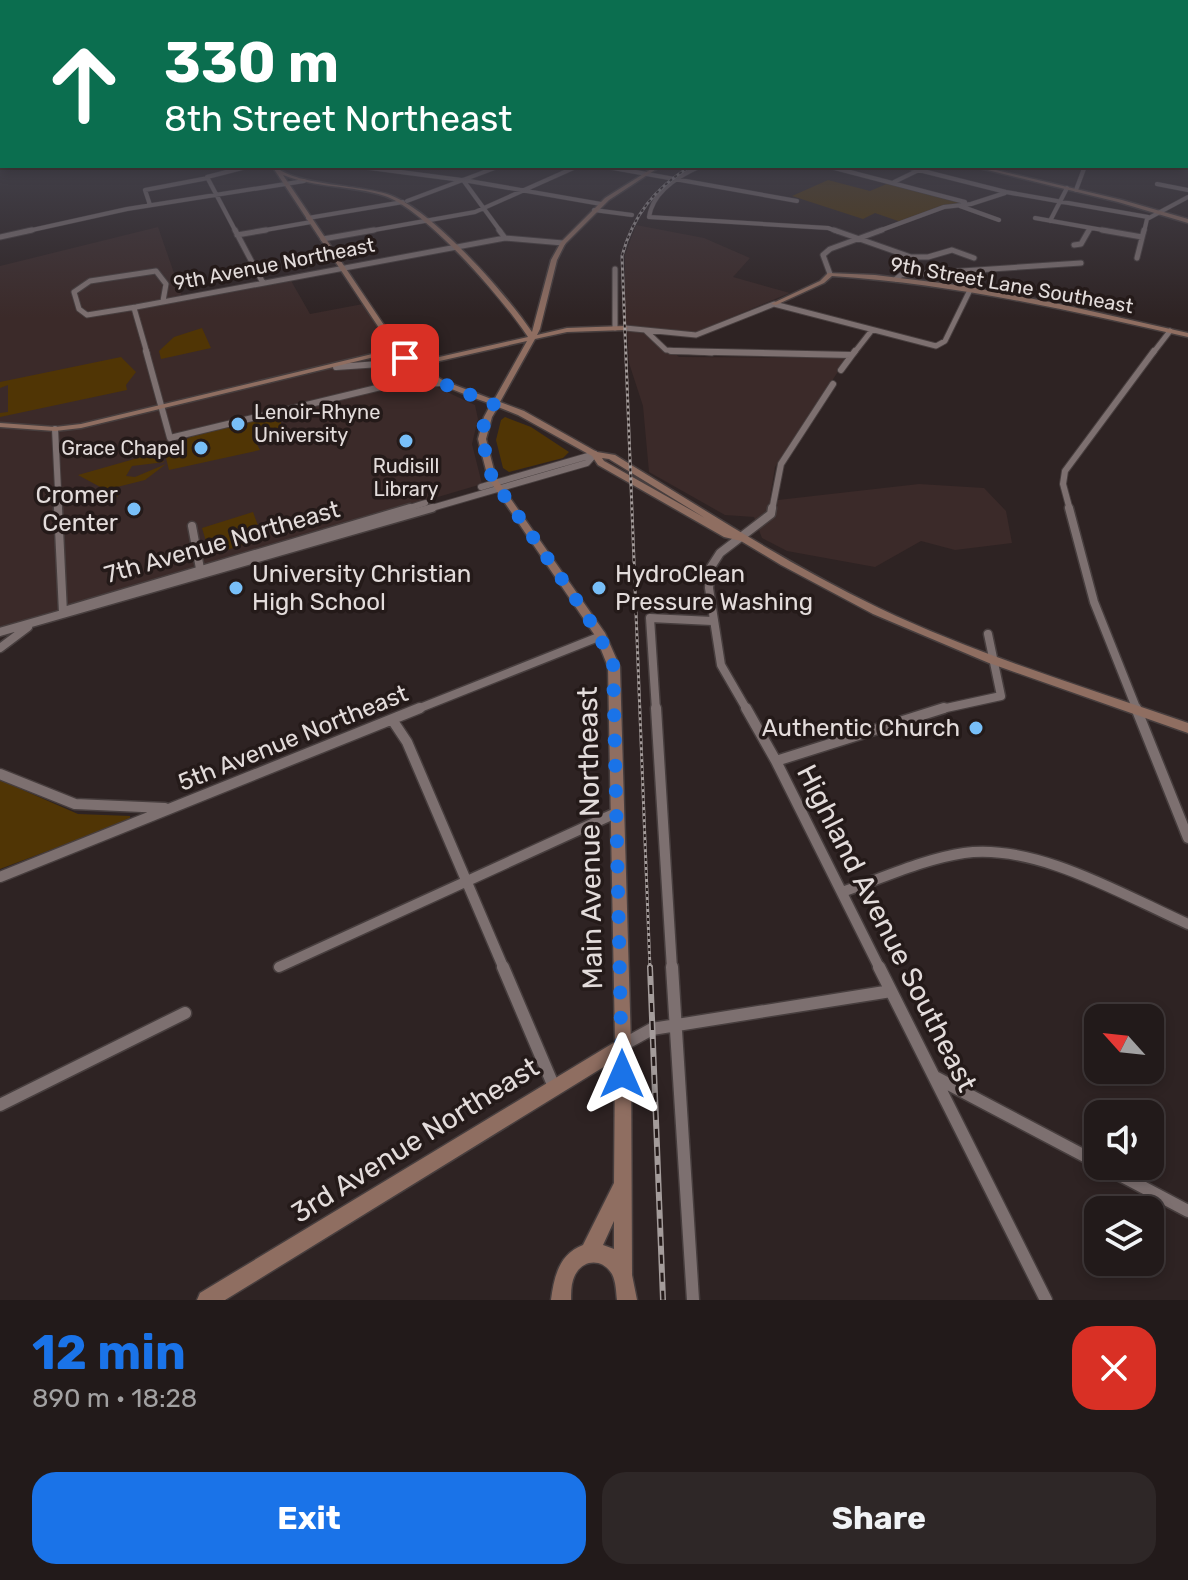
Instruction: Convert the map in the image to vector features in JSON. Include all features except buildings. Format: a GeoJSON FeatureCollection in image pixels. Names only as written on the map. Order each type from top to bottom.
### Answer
{"type":"FeatureCollection","features":[{"type":"Feature","properties":{"kind":"main road"},"geometry":{"type":"LineString","coordinates":[[293,197],[397,350],[409,362],[441,383],[532,418],[595,454],[612,457],[743,538],[864,605],[993,660],[1188,728]]}},
{"type":"Feature","properties":{"kind":"main road"},"geometry":{"type":"LineString","coordinates":[[388,197],[405,202],[426,221],[523,322],[532,337]]}},
{"type":"Feature","properties":{"kind":"main road"},"geometry":{"type":"LineString","coordinates":[[563,243],[611,197]]}},
{"type":"Feature","properties":{"kind":"main road"},"geometry":{"type":"LineString","coordinates":[[1101,197],[1188,221]]}},
{"type":"Feature","properties":{"kind":"main road","name":"Main Avenue Northeast"},"geometry":{"type":"LineString","coordinates":[[563,243],[554,260],[537,329],[483,427],[482,439],[485,462],[498,485],[601,636],[614,667],[623,1046],[621,1186],[623,1274],[627,1300]]}},
{"type":"Feature","properties":{"kind":"main road"},"geometry":{"type":"LineString","coordinates":[[774,304],[821,282],[830,274]]}},
{"type":"Feature","properties":{"kind":"main road","name":"9th Street Lane Southeast"},"geometry":{"type":"LineString","coordinates":[[830,274],[896,279],[970,290],[1050,304],[1188,335]]}},
{"type":"Feature","properties":{"kind":"main road"},"geometry":{"type":"LineString","coordinates":[[409,362],[435,360],[567,330],[625,328]]}},
{"type":"Feature","properties":{"kind":"main road"},"geometry":{"type":"LineString","coordinates":[[0,425],[55,429],[161,408],[397,350]]}},
{"type":"Feature","properties":{"kind":"main road"},"geometry":{"type":"LineString","coordinates":[[595,454],[601,463],[727,535],[743,538]]}},
{"type":"Feature","properties":{"kind":"main road","name":"3rd Avenue Northeast"},"geometry":{"type":"LineString","coordinates":[[207,1300],[623,1046]]}},
{"type":"Feature","properties":{"kind":"main road","name":"Main Avenue Northeast"},"geometry":{"type":"LineString","coordinates":[[561,1300],[562,1282],[567,1269],[575,1258],[590,1251],[621,1186]]}},
{"type":"Feature","properties":{"kind":"main road"},"geometry":{"type":"LineString","coordinates":[[590,1251],[608,1254],[623,1274]]}},
{"type":"Feature","properties":{"kind":"street"},"geometry":{"type":"LineString","coordinates":[[147,197],[150,205]]}},
{"type":"Feature","properties":{"kind":"street"},"geometry":{"type":"LineString","coordinates":[[0,237],[150,205],[206,197]]}},
{"type":"Feature","properties":{"kind":"street"},"geometry":{"type":"LineString","coordinates":[[218,197],[263,283]]}},
{"type":"Feature","properties":{"kind":"street"},"geometry":{"type":"LineString","coordinates":[[237,235],[419,197]]}},
{"type":"Feature","properties":{"kind":"street"},"geometry":{"type":"LineString","coordinates":[[474,197],[505,238]]}},
{"type":"Feature","properties":{"kind":"street"},"geometry":{"type":"LineString","coordinates":[[323,239],[482,210],[509,197]]}},
{"type":"Feature","properties":{"kind":"street"},"geometry":{"type":"LineString","coordinates":[[560,197],[601,204]]}},
{"type":"Feature","properties":{"kind":"street"},"geometry":{"type":"LineString","coordinates":[[658,197],[649,217],[828,228],[915,258],[953,250],[974,258]]}},
{"type":"Feature","properties":{"kind":"street"},"geometry":{"type":"LineString","coordinates":[[771,197],[797,201]]}},
{"type":"Feature","properties":{"kind":"street"},"geometry":{"type":"LineString","coordinates":[[944,197],[971,204]]}},
{"type":"Feature","properties":{"kind":"street"},"geometry":{"type":"LineString","coordinates":[[830,274],[823,253],[944,207],[971,204],[992,197]]}},
{"type":"Feature","properties":{"kind":"street"},"geometry":{"type":"LineString","coordinates":[[1031,197],[1148,217],[1188,197]]}},
{"type":"Feature","properties":{"kind":"street"},"geometry":{"type":"LineString","coordinates":[[1050,221],[1062,197]]}},
{"type":"Feature","properties":{"kind":"street"},"geometry":{"type":"LineString","coordinates":[[959,206],[999,220]]}},
{"type":"Feature","properties":{"kind":"street"},"geometry":{"type":"LineString","coordinates":[[594,210],[632,215]]}},
{"type":"Feature","properties":{"kind":"street"},"geometry":{"type":"LineString","coordinates":[[1137,258],[1148,217]]}},
{"type":"Feature","properties":{"kind":"street"},"geometry":{"type":"LineString","coordinates":[[1035,218],[1142,237]]}},
{"type":"Feature","properties":{"kind":"street"},"geometry":{"type":"LineString","coordinates":[[1074,245],[1081,244],[1090,228]]}},
{"type":"Feature","properties":{"kind":"street","name":"9th Avenue Northeast"},"geometry":{"type":"LineString","coordinates":[[163,301],[167,283],[165,276],[156,271],[90,281],[74,292],[79,309],[87,315],[134,308],[505,238],[563,243]]}},
{"type":"Feature","properties":{"kind":"street"},"geometry":{"type":"LineString","coordinates":[[896,279],[901,275],[1081,263]]}},
{"type":"Feature","properties":{"kind":"street"},"geometry":{"type":"LineString","coordinates":[[615,269],[615,328]]}},
{"type":"Feature","properties":{"kind":"street"},"geometry":{"type":"LineString","coordinates":[[625,328],[696,335],[774,304],[936,346],[945,341],[970,290]]}},
{"type":"Feature","properties":{"kind":"street"},"geometry":{"type":"LineString","coordinates":[[134,308],[170,438],[385,386],[441,383]]}},
{"type":"Feature","properties":{"kind":"street"},"geometry":{"type":"LineString","coordinates":[[841,370],[872,330]]}},
{"type":"Feature","properties":{"kind":"street"},"geometry":{"type":"LineString","coordinates":[[646,331],[666,350],[677,353],[851,355]]}},
{"type":"Feature","properties":{"kind":"street"},"geometry":{"type":"LineString","coordinates":[[1170,331],[1075,456],[1063,479],[1089,588],[1188,838]]}},
{"type":"Feature","properties":{"kind":"street"},"geometry":{"type":"LineString","coordinates":[[336,367],[409,362]]}},
{"type":"Feature","properties":{"kind":"street"},"geometry":{"type":"LineString","coordinates":[[411,383],[421,371]]}},
{"type":"Feature","properties":{"kind":"street","name":"Highland Avenue Southeast"},"geometry":{"type":"LineString","coordinates":[[833,384],[781,464],[771,514],[720,553],[711,567],[712,621],[724,673],[776,761],[1046,1300]]}},
{"type":"Feature","properties":{"kind":"street"},"geometry":{"type":"LineString","coordinates":[[55,429],[63,613]]}},
{"type":"Feature","properties":{"kind":"street","name":"7th Avenue Northeast"},"geometry":{"type":"LineString","coordinates":[[0,632],[498,485],[587,463],[595,454]]}},
{"type":"Feature","properties":{"kind":"street"},"geometry":{"type":"LineString","coordinates":[[192,526],[201,572]]}},
{"type":"Feature","properties":{"kind":"street"},"geometry":{"type":"LineString","coordinates":[[693,1300],[650,618],[712,621]]}},
{"type":"Feature","properties":{"kind":"street"},"geometry":{"type":"LineString","coordinates":[[0,648],[37,621]]}},
{"type":"Feature","properties":{"kind":"street"},"geometry":{"type":"LineString","coordinates":[[776,761],[958,704],[1001,696],[988,634]]}},
{"type":"Feature","properties":{"kind":"street","name":"5th Avenue Northeast"},"geometry":{"type":"LineString","coordinates":[[0,877],[601,636]]}},
{"type":"Feature","properties":{"kind":"street"},"geometry":{"type":"LineString","coordinates":[[393,721],[407,742],[554,1087]]}},
{"type":"Feature","properties":{"kind":"street"},"geometry":{"type":"LineString","coordinates":[[0,774],[75,804],[170,808]]}},
{"type":"Feature","properties":{"kind":"street"},"geometry":{"type":"LineString","coordinates":[[279,967],[618,812]]}},
{"type":"Feature","properties":{"kind":"street"},"geometry":{"type":"LineString","coordinates":[[842,892],[943,858],[965,853],[1006,852],[1042,860],[1188,924]]}},
{"type":"Feature","properties":{"kind":"street","name":"3rd Avenue Northeast"},"geometry":{"type":"LineString","coordinates":[[623,1046],[652,1029],[676,1024],[891,991]]}},
{"type":"Feature","properties":{"kind":"street"},"geometry":{"type":"LineString","coordinates":[[0,1105],[185,1013]]}},
{"type":"Feature","properties":{"kind":"street"},"geometry":{"type":"LineString","coordinates":[[934,1077],[1084,1156]]}},
{"type":"Feature","properties":{"kind":"street"},"geometry":{"type":"LineString","coordinates":[[1129,1180],[1188,1211]]}},
{"type":"Feature","properties":{"kind":"shaded area"},"geometry":{"type":"Polygon","coordinates":[[[794,197],[938,197],[965,204],[949,205],[901,222],[875,213],[863,219],[794,197]]]}},
{"type":"Feature","properties":{"kind":"shaded area"},"geometry":{"type":"Polygon","coordinates":[[[636,225],[704,238],[750,258],[733,277],[790,293],[691,334],[625,325],[625,255],[636,225]]]}},
{"type":"Feature","properties":{"kind":"shaded area","name":"Lenoir-Rhyne University"},"geometry":{"type":"Polygon","coordinates":[[[158,227],[183,299],[290,279],[310,314],[363,304],[404,365],[432,385],[475,405],[478,419],[472,444],[482,484],[0,629],[0,266],[158,227]]]}},
{"type":"Feature","properties":{"kind":"shaded area"},"geometry":{"type":"Polygon","coordinates":[[[202,328],[211,348],[161,359],[159,351],[174,337],[202,328]]]}},
{"type":"Feature","properties":{"kind":"shaded area"},"geometry":{"type":"Polygon","coordinates":[[[627,330],[653,335],[679,357],[847,358],[775,467],[770,498],[778,500],[919,484],[984,488],[1006,511],[1012,543],[955,550],[921,541],[875,567],[787,551],[762,538],[754,517],[725,515],[649,472],[643,406],[629,363],[627,330]]]}},
{"type":"Feature","properties":{"kind":"shaded area"},"geometry":{"type":"Polygon","coordinates":[[[121,357],[136,372],[126,385],[127,390],[0,417],[0,413],[8,412],[8,385],[0,388],[0,382],[121,357]]]}},
{"type":"Feature","properties":{"kind":"shaded area"},"geometry":{"type":"Polygon","coordinates":[[[279,414],[282,427],[252,435],[260,450],[169,470],[163,446],[181,443],[193,435],[279,414]]]}},
{"type":"Feature","properties":{"kind":"shaded area"},"geometry":{"type":"Polygon","coordinates":[[[505,417],[531,427],[569,452],[563,458],[509,472],[503,468],[496,440],[501,420],[505,417]]]}},
{"type":"Feature","properties":{"kind":"shaded area"},"geometry":{"type":"Polygon","coordinates":[[[145,456],[165,462],[132,466],[126,476],[135,477],[166,464],[145,480],[117,487],[118,497],[110,492],[99,503],[88,500],[93,492],[104,489],[78,475],[145,456]]]}},
{"type":"Feature","properties":{"kind":"shaded area"},"geometry":{"type":"Polygon","coordinates":[[[253,512],[263,539],[210,555],[202,528],[253,512]]]}},
{"type":"Feature","properties":{"kind":"shaded area"},"geometry":{"type":"Polygon","coordinates":[[[0,780],[78,814],[130,816],[130,820],[0,869],[0,780]]]}},
{"type":"Feature","properties":{"kind":"railway"},"geometry":{"type":"LineString","coordinates":[[650,969],[622,256],[632,228],[653,197]]}},
{"type":"Feature","properties":{"kind":"railway"},"geometry":{"type":"LineString","coordinates":[[650,967],[663,1300]]}},
{"type":"Feature","properties":{"kind":"place","name":"Lenoir-Rhyne University"},"geometry":{"type":"Point","coordinates":[238,424]}},
{"type":"Feature","properties":{"kind":"place","name":"Rudisill Library"},"geometry":{"type":"Point","coordinates":[406,441]}},
{"type":"Feature","properties":{"kind":"place","name":"Grace Chapel"},"geometry":{"type":"Point","coordinates":[201,448]}},
{"type":"Feature","properties":{"kind":"place","name":"Cromer Center"},"geometry":{"type":"Point","coordinates":[134,509]}},
{"type":"Feature","properties":{"kind":"place","name":"University Christian High School"},"geometry":{"type":"Point","coordinates":[236,588]}},
{"type":"Feature","properties":{"kind":"place","name":"HydroClean Pressure Washing"},"geometry":{"type":"Point","coordinates":[599,588]}},
{"type":"Feature","properties":{"kind":"place","name":"Authentic Church"},"geometry":{"type":"Point","coordinates":[976,728]}},
{"type":"Feature","properties":{"kind":"route"},"geometry":{"type":"LineString","coordinates":[[405,358],[432,379],[495,405],[483,427],[482,439],[485,462],[492,478],[606,644],[613,661],[622,1074]]}}]}
